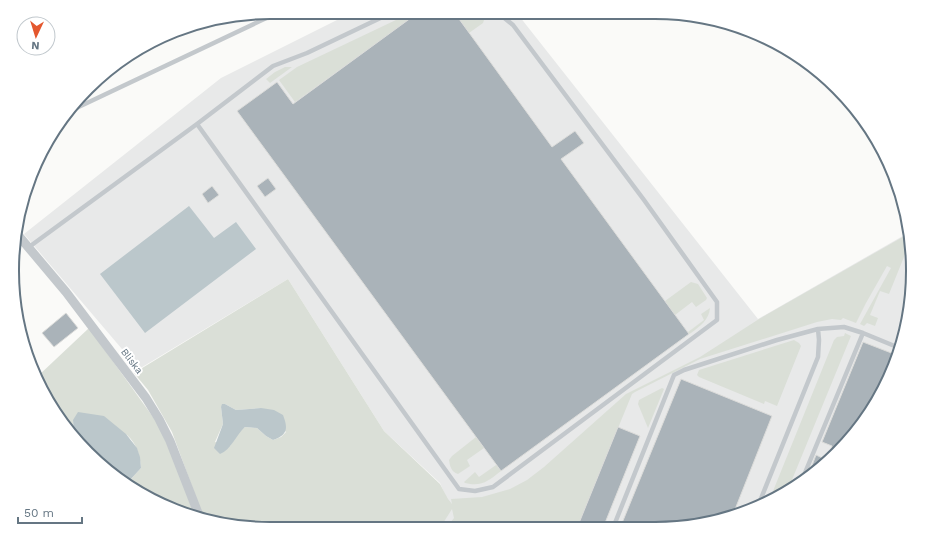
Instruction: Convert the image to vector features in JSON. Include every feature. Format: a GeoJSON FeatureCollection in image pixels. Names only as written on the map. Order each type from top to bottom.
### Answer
{"type":"FeatureCollection","features":[{"type":"Feature","properties":{"kind":"street","name":"Bliska"},"geometry":{"type":"LineString","coordinates":[[21,238],[66,292],[146,398],[170,441],[197,511]]}},
{"type":"Feature","properties":{"kind":"lane"},"geometry":{"type":"LineString","coordinates":[[80,106],[263,19]]}},
{"type":"Feature","properties":{"kind":"lane"},"geometry":{"type":"LineString","coordinates":[[29,247],[197,124],[273,66],[378,19]]}},
{"type":"Feature","properties":{"kind":"lane"},"geometry":{"type":"LineString","coordinates":[[197,124],[459,489],[475,491],[493,487],[717,320],[717,302],[644,200],[513,25],[506,19]]}},
{"type":"Feature","properties":{"kind":"lane"},"geometry":{"type":"LineString","coordinates":[[615,522],[674,375],[684,370],[777,340],[818,329],[844,327],[863,332],[895,345]]}},
{"type":"Feature","properties":{"kind":"lane"},"geometry":{"type":"LineString","coordinates":[[761,498],[818,357],[818,329]]}},
{"type":"Feature","properties":{"kind":"lane"},"geometry":{"type":"LineString","coordinates":[[805,472],[863,332]]}},
{"type":"Feature","properties":{"kind":"shaded area"},"geometry":{"type":"Polygon","coordinates":[[[339,19],[522,19],[758,319],[904,236],[906,270],[904,303],[897,336],[887,367],[864,410],[854,424],[820,460],[794,480],[766,496],[735,509],[687,520],[654,522],[376,522],[447,499],[440,483],[384,431],[288,279],[139,369],[24,234],[221,78],[339,19]]]}},
{"type":"Feature","properties":{"kind":"shaded area"},"geometry":{"type":"Polygon","coordinates":[[[398,19],[409,19],[295,102],[279,80],[297,67],[398,19]]]}},
{"type":"Feature","properties":{"kind":"shaded area"},"geometry":{"type":"Polygon","coordinates":[[[459,19],[484,19],[483,23],[469,33],[459,19]]]}},
{"type":"Feature","properties":{"kind":"shaded area"},"geometry":{"type":"Polygon","coordinates":[[[285,67],[292,67],[270,83],[266,79],[275,72],[285,67]]]}},
{"type":"Feature","properties":{"kind":"shaded area"},"geometry":{"type":"Polygon","coordinates":[[[189,206],[214,238],[236,222],[256,249],[145,333],[100,274],[189,206]]]}},
{"type":"Feature","properties":{"kind":"shaded area"},"geometry":{"type":"Polygon","coordinates":[[[904,236],[905,254],[889,294],[880,291],[870,315],[878,318],[875,326],[867,323],[864,326],[860,324],[891,268],[887,266],[856,323],[843,318],[841,320],[832,319],[817,322],[700,359],[632,394],[579,522],[451,522],[454,518],[452,509],[444,522],[270,522],[238,520],[201,512],[172,432],[148,390],[134,373],[288,279],[384,431],[440,484],[452,504],[451,499],[482,497],[510,489],[527,480],[544,467],[626,394],[700,357],[759,319],[904,236]],[[225,404],[221,407],[223,424],[215,442],[230,446],[238,433],[245,427],[257,428],[273,440],[281,437],[286,432],[261,408],[236,410],[225,404]]]}},
{"type":"Feature","properties":{"kind":"shaded area"},"geometry":{"type":"Polygon","coordinates":[[[691,282],[698,284],[707,298],[696,307],[692,302],[675,315],[665,301],[691,282]]]}},
{"type":"Feature","properties":{"kind":"shaded area"},"geometry":{"type":"Polygon","coordinates":[[[710,308],[708,316],[704,322],[689,334],[688,332],[704,320],[701,314],[710,308]]]}},
{"type":"Feature","properties":{"kind":"shaded area"},"geometry":{"type":"Polygon","coordinates":[[[89,328],[158,424],[174,460],[192,510],[159,496],[130,480],[141,468],[140,459],[133,442],[127,435],[118,431],[73,420],[73,427],[61,410],[41,373],[89,328]]]}},
{"type":"Feature","properties":{"kind":"shaded area"},"geometry":{"type":"Polygon","coordinates":[[[845,333],[851,336],[791,482],[773,492],[834,340],[837,337],[844,336],[845,333]]]}},
{"type":"Feature","properties":{"kind":"shaded area"},"geometry":{"type":"Polygon","coordinates":[[[794,340],[801,346],[777,406],[765,401],[764,404],[697,375],[699,370],[794,340]]]}},
{"type":"Feature","properties":{"kind":"shaded area"},"geometry":{"type":"Polygon","coordinates":[[[662,388],[664,389],[648,428],[638,404],[639,400],[662,388]]]}},
{"type":"Feature","properties":{"kind":"shaded area"},"geometry":{"type":"Polygon","coordinates":[[[222,404],[236,410],[261,408],[274,410],[283,415],[286,430],[282,436],[273,440],[257,428],[245,427],[230,446],[220,454],[214,448],[223,424],[222,404]]]}},
{"type":"Feature","properties":{"kind":"shaded area"},"geometry":{"type":"Polygon","coordinates":[[[78,412],[104,416],[126,434],[137,448],[141,468],[130,480],[105,460],[81,436],[73,427],[73,420],[78,412]]]}},
{"type":"Feature","properties":{"kind":"shaded area"},"geometry":{"type":"Polygon","coordinates":[[[476,437],[484,448],[467,460],[470,466],[458,474],[454,472],[451,468],[449,460],[476,437]]]}},
{"type":"Feature","properties":{"kind":"shaded area"},"geometry":{"type":"Polygon","coordinates":[[[496,465],[501,471],[488,480],[480,484],[464,482],[475,472],[479,477],[496,465]]]}},
{"type":"Feature","properties":{"kind":"building"},"geometry":{"type":"Polygon","coordinates":[[[409,19],[459,19],[552,147],[575,131],[584,143],[561,159],[689,334],[501,471],[237,111],[277,82],[293,104],[409,19]]]}},
{"type":"Feature","properties":{"kind":"building"},"geometry":{"type":"Polygon","coordinates":[[[268,178],[276,189],[265,197],[257,186],[268,178]]]}},
{"type":"Feature","properties":{"kind":"building"},"geometry":{"type":"Polygon","coordinates":[[[212,186],[219,195],[208,203],[202,194],[212,186]]]}},
{"type":"Feature","properties":{"kind":"building"},"geometry":{"type":"Polygon","coordinates":[[[66,313],[78,328],[54,347],[42,333],[66,313]]]}},
{"type":"Feature","properties":{"kind":"building"},"geometry":{"type":"Polygon","coordinates":[[[863,342],[892,353],[880,382],[854,424],[831,449],[832,446],[822,442],[863,342]]]}},
{"type":"Feature","properties":{"kind":"building"},"geometry":{"type":"Polygon","coordinates":[[[681,379],[772,416],[735,509],[687,520],[622,522],[681,379]]]}},
{"type":"Feature","properties":{"kind":"building"},"geometry":{"type":"Polygon","coordinates":[[[618,427],[640,436],[605,522],[579,522],[618,427]]]}},
{"type":"Feature","properties":{"kind":"building"},"geometry":{"type":"Polygon","coordinates":[[[816,455],[822,458],[811,467],[816,455]]]}}]}
